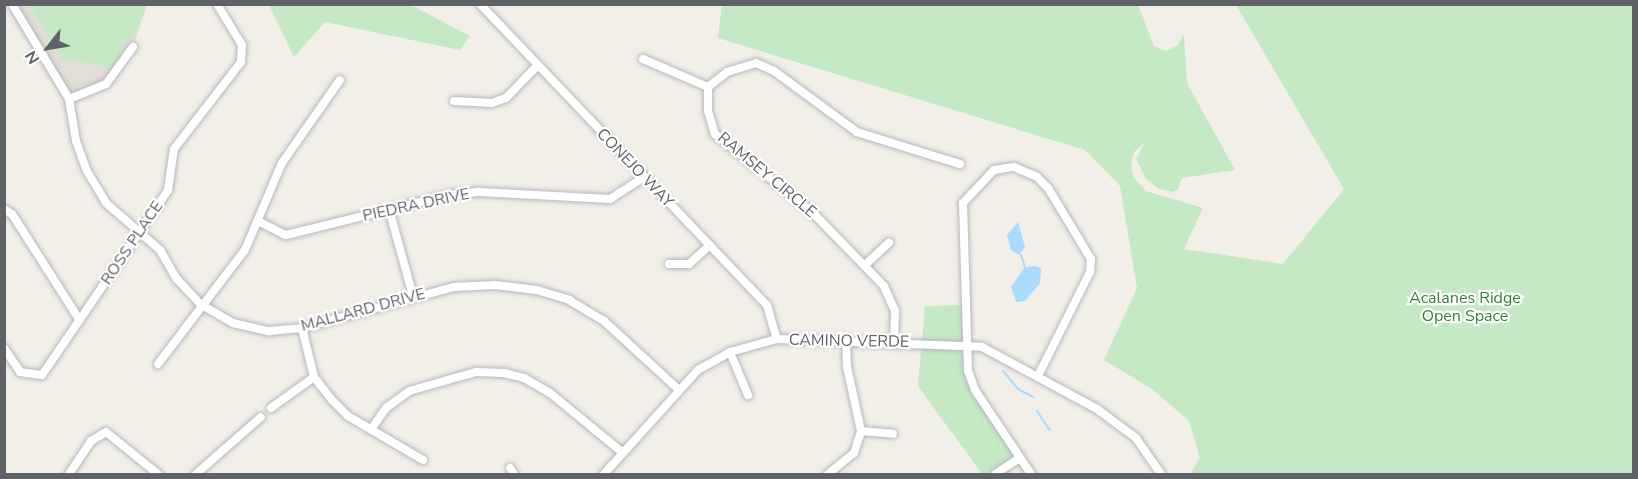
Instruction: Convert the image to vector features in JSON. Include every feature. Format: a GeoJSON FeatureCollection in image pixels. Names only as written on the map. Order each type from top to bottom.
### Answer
{"type":"FeatureCollection","features":[{"type":"Feature","properties":{"kind":"street","name":"MALLARD DRIVE"},"geometry":{"type":"LineString","coordinates":[[12,4],[69,99],[76,141],[87,171],[106,203],[160,250],[177,279],[201,304],[233,323],[269,331],[302,328],[413,296],[454,287],[495,285],[537,290],[568,300],[604,321],[678,389]]}},
{"type":"Feature","properties":{"kind":"street","name":"ROSS PLACE"},"geometry":{"type":"LineString","coordinates":[[4,348],[20,372],[42,375],[168,190],[174,149],[241,63],[242,45],[217,4]]}},
{"type":"Feature","properties":{"kind":"street","name":"CONEJO WAY"},"geometry":{"type":"LineString","coordinates":[[480,4],[536,67],[767,305],[777,339]]}},
{"type":"Feature","properties":{"kind":"street"},"geometry":{"type":"LineString","coordinates":[[69,99],[106,84],[133,46]]}},
{"type":"Feature","properties":{"kind":"street"},"geometry":{"type":"LineString","coordinates":[[643,59],[708,87],[727,72],[756,63],[774,71],[838,121],[857,132],[960,164]]}},
{"type":"Feature","properties":{"kind":"street"},"geometry":{"type":"LineString","coordinates":[[454,100],[499,100],[536,67]]}},
{"type":"Feature","properties":{"kind":"street"},"geometry":{"type":"LineString","coordinates":[[158,364],[201,304],[245,250],[282,163],[340,80]]}},
{"type":"Feature","properties":{"kind":"street","name":"RAMSEY CIRCLE"},"geometry":{"type":"LineString","coordinates":[[708,87],[708,111],[715,134],[812,212],[884,286],[895,310],[894,341]]}},
{"type":"Feature","properties":{"kind":"street"},"geometry":{"type":"LineString","coordinates":[[1031,474],[975,390],[966,345],[963,203],[993,170],[1014,167],[1037,177],[1048,188],[1091,259],[1090,272],[1038,376]]}},
{"type":"Feature","properties":{"kind":"street","name":"PIEDRA DRIVE"},"geometry":{"type":"LineString","coordinates":[[258,221],[286,235],[389,209],[480,192],[610,199],[644,177]]}},
{"type":"Feature","properties":{"kind":"street"},"geometry":{"type":"LineString","coordinates":[[4,209],[12,214],[79,319]]}},
{"type":"Feature","properties":{"kind":"street"},"geometry":{"type":"LineString","coordinates":[[389,209],[413,296]]}},
{"type":"Feature","properties":{"kind":"street"},"geometry":{"type":"LineString","coordinates":[[865,265],[889,243]]}},
{"type":"Feature","properties":{"kind":"street"},"geometry":{"type":"LineString","coordinates":[[669,264],[690,264],[710,245]]}},
{"type":"Feature","properties":{"kind":"street"},"geometry":{"type":"LineString","coordinates":[[302,328],[314,377],[348,416],[423,460]]}},
{"type":"Feature","properties":{"kind":"street","name":"CAMINO VERDE"},"geometry":{"type":"LineString","coordinates":[[604,474],[678,389],[698,370],[730,352],[777,339],[966,345],[999,354],[1136,438],[1161,474]]}},
{"type":"Feature","properties":{"kind":"street"},"geometry":{"type":"LineString","coordinates":[[828,474],[854,453],[861,431],[846,367],[846,341]]}},
{"type":"Feature","properties":{"kind":"street"},"geometry":{"type":"LineString","coordinates":[[730,352],[748,395]]}},
{"type":"Feature","properties":{"kind":"street"},"geometry":{"type":"LineString","coordinates":[[372,428],[386,408],[409,391],[476,372],[504,373],[524,378],[550,393],[623,453]]}},
{"type":"Feature","properties":{"kind":"street"},"geometry":{"type":"LineString","coordinates":[[271,408],[314,377]]}},
{"type":"Feature","properties":{"kind":"street"},"geometry":{"type":"LineString","coordinates":[[196,474],[261,417]]}},
{"type":"Feature","properties":{"kind":"street"},"geometry":{"type":"LineString","coordinates":[[861,431],[893,434]]}},
{"type":"Feature","properties":{"kind":"street"},"geometry":{"type":"LineString","coordinates":[[69,474],[91,441],[106,432],[158,474]]}},
{"type":"Feature","properties":{"kind":"street"},"geometry":{"type":"LineString","coordinates":[[995,474],[1020,458]]}},
{"type":"Feature","properties":{"kind":"shaded area"},"geometry":{"type":"Polygon","coordinates":[[[12,5],[147,5],[133,47],[106,84],[69,99],[12,5]]]}},
{"type":"Feature","properties":{"kind":"green space"},"geometry":{"type":"Polygon","coordinates":[[[29,5],[147,5],[134,36],[124,41],[116,68],[62,58],[29,5]]]}},
{"type":"Feature","properties":{"kind":"green space"},"geometry":{"type":"Polygon","coordinates":[[[269,5],[411,5],[470,36],[460,50],[325,22],[294,57],[269,5]]]}},
{"type":"Feature","properties":{"kind":"green space","name":"Acalanes Ridge Open Space"},"geometry":{"type":"Polygon","coordinates":[[[722,5],[1138,5],[1154,46],[1166,51],[1178,45],[1184,34],[1187,83],[1235,170],[1182,178],[1178,189],[1173,192],[1159,189],[1146,179],[1136,159],[1145,142],[1134,152],[1131,165],[1134,178],[1146,191],[1203,208],[1184,249],[1283,264],[1344,189],[1236,5],[1633,5],[1633,474],[1190,474],[1200,458],[1189,421],[1152,389],[1104,360],[1137,288],[1120,186],[1085,150],[718,38],[722,5]]]}},
{"type":"Feature","properties":{"kind":"green space"},"geometry":{"type":"Polygon","coordinates":[[[964,305],[966,345],[976,390],[1020,458],[995,474],[982,474],[918,386],[925,306],[964,305]]]}},
{"type":"Feature","properties":{"kind":"water"},"geometry":{"type":"Polygon","coordinates":[[[1018,222],[1025,247],[1019,255],[1011,250],[1007,235],[1018,222]]]}},
{"type":"Feature","properties":{"kind":"water"},"geometry":{"type":"Polygon","coordinates":[[[1025,267],[1041,268],[1040,283],[1025,301],[1016,302],[1011,287],[1025,267]]]}},
{"type":"Feature","properties":{"kind":"waterway"},"geometry":{"type":"LineString","coordinates":[[1021,255],[1025,267]]}},
{"type":"Feature","properties":{"kind":"waterway"},"geometry":{"type":"LineString","coordinates":[[1003,371],[1018,389],[1033,397]]}},
{"type":"Feature","properties":{"kind":"waterway"},"geometry":{"type":"LineString","coordinates":[[1037,411],[1050,430]]}}]}
